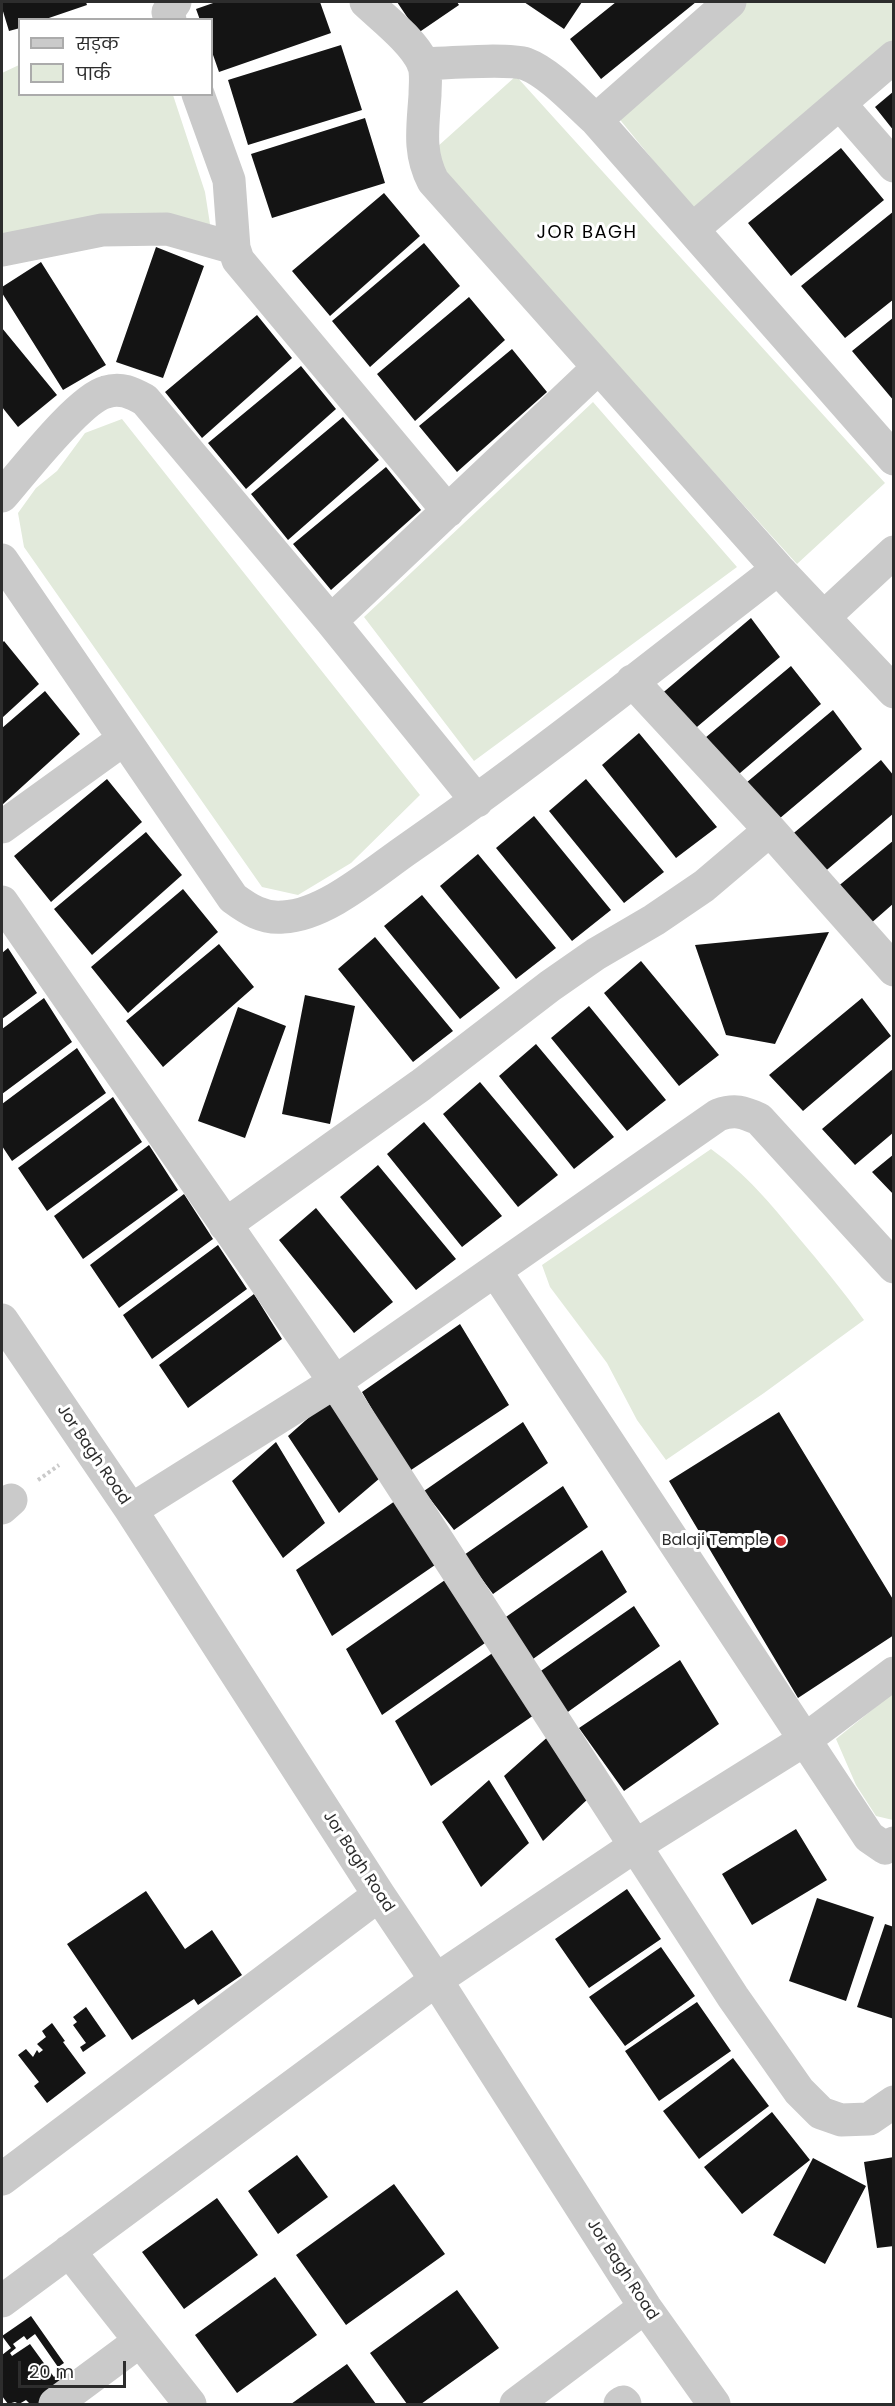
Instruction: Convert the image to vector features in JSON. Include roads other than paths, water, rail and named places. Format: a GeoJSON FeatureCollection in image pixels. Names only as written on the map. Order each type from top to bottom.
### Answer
{"type":"FeatureCollection","features":[{"type":"Feature","properties":{"kind":"street"},"geometry":{"type":"LineString","coordinates":[[170,18],[168,12],[175,2]]}},
{"type":"Feature","properties":{"kind":"street"},"geometry":{"type":"LineString","coordinates":[[366,2],[413,48],[423,64],[425,82],[423,148],[425,165],[433,182],[778,569],[894,692]]}},
{"type":"Feature","properties":{"kind":"street"},"geometry":{"type":"LineString","coordinates":[[596,120],[730,2]]}},
{"type":"Feature","properties":{"kind":"street"},"geometry":{"type":"LineString","coordinates":[[693,229],[894,57]]}},
{"type":"Feature","properties":{"kind":"street"},"geometry":{"type":"LineString","coordinates":[[423,64],[526,64],[544,75],[596,120],[894,459]]}},
{"type":"Feature","properties":{"kind":"street"},"geometry":{"type":"LineString","coordinates":[[199,96],[229,180],[234,249],[238,260],[448,511]]}},
{"type":"Feature","properties":{"kind":"street"},"geometry":{"type":"LineString","coordinates":[[840,104],[894,166]]}},
{"type":"Feature","properties":{"kind":"street"},"geometry":{"type":"LineString","coordinates":[[2,250],[102,230],[167,229],[234,249]]}},
{"type":"Feature","properties":{"kind":"street"},"geometry":{"type":"LineString","coordinates":[[331,621],[598,368]]}},
{"type":"Feature","properties":{"kind":"street"},"geometry":{"type":"LineString","coordinates":[[2,496],[82,405],[105,392],[127,390],[145,400],[331,621],[477,801]]}},
{"type":"Feature","properties":{"kind":"street"},"geometry":{"type":"LineString","coordinates":[[824,617],[894,552]]}},
{"type":"Feature","properties":{"kind":"street"},"geometry":{"type":"LineString","coordinates":[[2,560],[233,898],[255,913],[282,918],[314,909],[341,895],[477,801],[778,569]]}},
{"type":"Feature","properties":{"kind":"street"},"geometry":{"type":"LineString","coordinates":[[632,681],[770,830],[894,970]]}},
{"type":"Feature","properties":{"kind":"street"},"geometry":{"type":"LineString","coordinates":[[2,827],[124,739]]}},
{"type":"Feature","properties":{"kind":"street"},"geometry":{"type":"LineString","coordinates":[[225,1225],[421,1085],[550,986],[704,886],[770,830]]}},
{"type":"Feature","properties":{"kind":"street"},"geometry":{"type":"LineString","coordinates":[[2,902],[335,1382],[733,1996],[800,2091],[821,2113],[841,2120],[869,2119],[894,2102]]}},
{"type":"Feature","properties":{"kind":"street"},"geometry":{"type":"LineString","coordinates":[[131,1510],[335,1382],[496,1272],[718,1115],[732,1110],[759,1119],[894,1267]]}},
{"type":"Feature","properties":{"kind":"street"},"geometry":{"type":"LineString","coordinates":[[496,1272],[869,1837],[885,1848],[894,1843]]}},
{"type":"Feature","properties":{"kind":"street","name":"Jor Bagh Road"},"geometry":{"type":"LineString","coordinates":[[2,1320],[131,1510],[645,2307],[714,2404]]}},
{"type":"Feature","properties":{"kind":"street"},"geometry":{"type":"LineString","coordinates":[[2,2301],[436,1980],[635,1846],[806,1739],[894,1673]]}},
{"type":"Feature","properties":{"kind":"street"},"geometry":{"type":"LineString","coordinates":[[2,2179],[379,1895]]}},
{"type":"Feature","properties":{"kind":"street"},"geometry":{"type":"LineString","coordinates":[[69,2252],[190,2404]]}},
{"type":"Feature","properties":{"kind":"street"},"geometry":{"type":"LineString","coordinates":[[516,2404],[645,2307]]}},
{"type":"Feature","properties":{"kind":"street"},"geometry":{"type":"LineString","coordinates":[[55,2404],[140,2341]]}},
{"type":"Feature","properties":{"kind":"street"},"geometry":{"type":"LineString","coordinates":[[620,2404],[623,2402],[625,2404]]}},
{"type":"Feature","properties":{"kind":"place","name":"Balaji Temple"},"geometry":{"type":"Point","coordinates":[781,1541]}},
{"type":"Feature","properties":{"kind":"district","name":"JOR BAGH"},"geometry":{"type":"Point","coordinates":[587,233]}}]}
